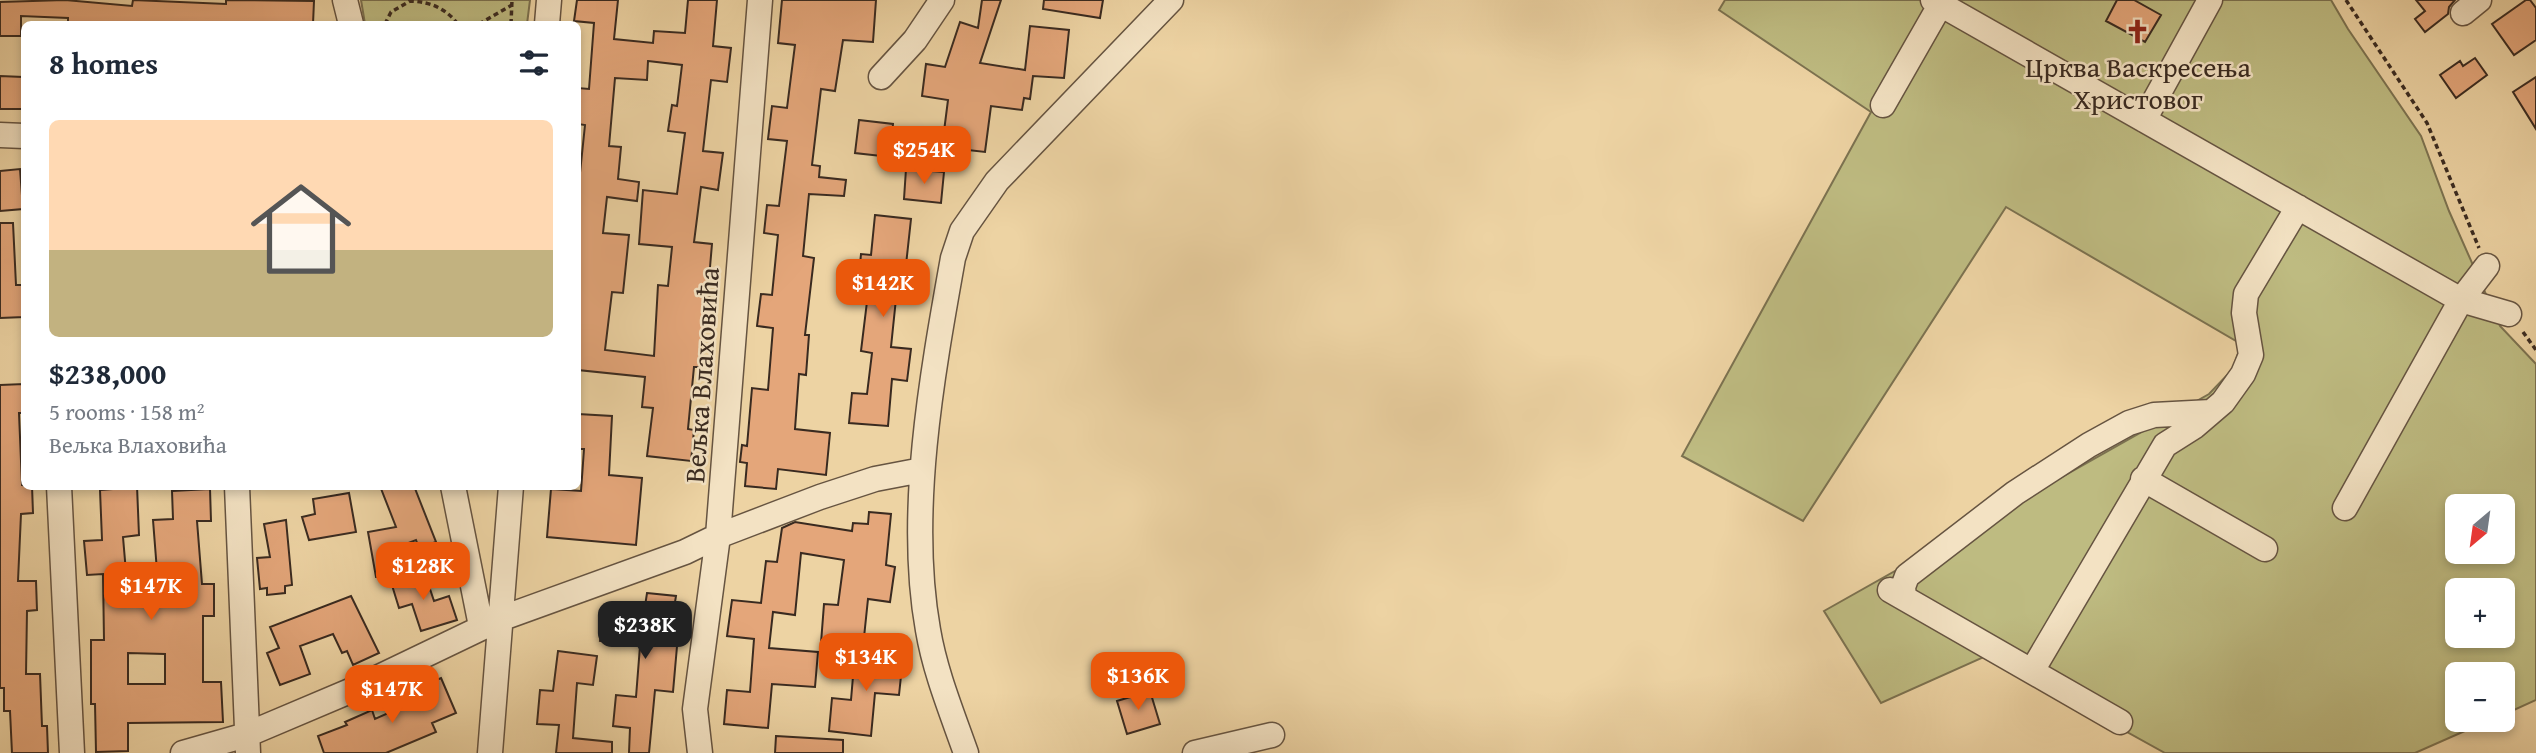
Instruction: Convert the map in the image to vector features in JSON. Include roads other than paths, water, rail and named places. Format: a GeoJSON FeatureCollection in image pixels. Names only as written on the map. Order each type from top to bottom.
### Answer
{"type":"FeatureCollection","features":[{"type":"Feature","properties":{"kind":"street"},"geometry":{"type":"LineString","coordinates":[[345,0],[350,21]]}},
{"type":"Feature","properties":{"kind":"street"},"geometry":{"type":"LineString","coordinates":[[547,21],[549,0]]}},
{"type":"Feature","properties":{"kind":"street","name":"Вељка Влаховића"},"geometry":{"type":"LineString","coordinates":[[700,753],[695,709],[718,536],[760,0]]}},
{"type":"Feature","properties":{"kind":"street"},"geometry":{"type":"LineString","coordinates":[[881,77],[915,40],[942,0]]}},
{"type":"Feature","properties":{"kind":"street"},"geometry":{"type":"LineString","coordinates":[[966,753],[938,671],[928,631],[921,577],[922,470],[953,258],[962,231],[997,181],[1171,0]]}},
{"type":"Feature","properties":{"kind":"street"},"geometry":{"type":"LineString","coordinates":[[2144,120],[2210,0]]}},
{"type":"Feature","properties":{"kind":"street"},"geometry":{"type":"LineString","coordinates":[[1883,105],[1939,1],[2461,300],[2509,314]]}},
{"type":"Feature","properties":{"kind":"street"},"geometry":{"type":"LineString","coordinates":[[0,135],[21,136]]}},
{"type":"Feature","properties":{"kind":"street"},"geometry":{"type":"LineString","coordinates":[[2032,671],[2165,445],[2211,412],[2244,374],[2251,355],[2244,313],[2246,294],[2298,207]]}},
{"type":"Feature","properties":{"kind":"street"},"geometry":{"type":"LineString","coordinates":[[2345,508],[2461,300],[2487,266]]}},
{"type":"Feature","properties":{"kind":"street"},"geometry":{"type":"LineString","coordinates":[[2120,722],[1897,594],[1907,576],[2015,493],[2089,445],[2129,423],[2154,415],[2211,412]]}},
{"type":"Feature","properties":{"kind":"street"},"geometry":{"type":"LineString","coordinates":[[183,753],[247,744],[491,622],[685,552],[718,536],[842,490],[922,470]]}},
{"type":"Feature","properties":{"kind":"street"},"geometry":{"type":"LineString","coordinates":[[2143,479],[2265,549]]}},
{"type":"Feature","properties":{"kind":"street"},"geometry":{"type":"LineString","coordinates":[[59,490],[72,753]]}},
{"type":"Feature","properties":{"kind":"street"},"geometry":{"type":"LineString","coordinates":[[241,490],[247,744]]}},
{"type":"Feature","properties":{"kind":"street"},"geometry":{"type":"LineString","coordinates":[[454,490],[491,622]]}},
{"type":"Feature","properties":{"kind":"street"},"geometry":{"type":"LineString","coordinates":[[490,753],[491,622],[509,490]]}},
{"type":"Feature","properties":{"kind":"street"},"geometry":{"type":"LineString","coordinates":[[1195,753],[1272,735]]}},
{"type":"Feature","properties":{"kind":"place","name":"Црква Васкресења Христовог"},"geometry":{"type":"Point","coordinates":[2138,32]}}]}
